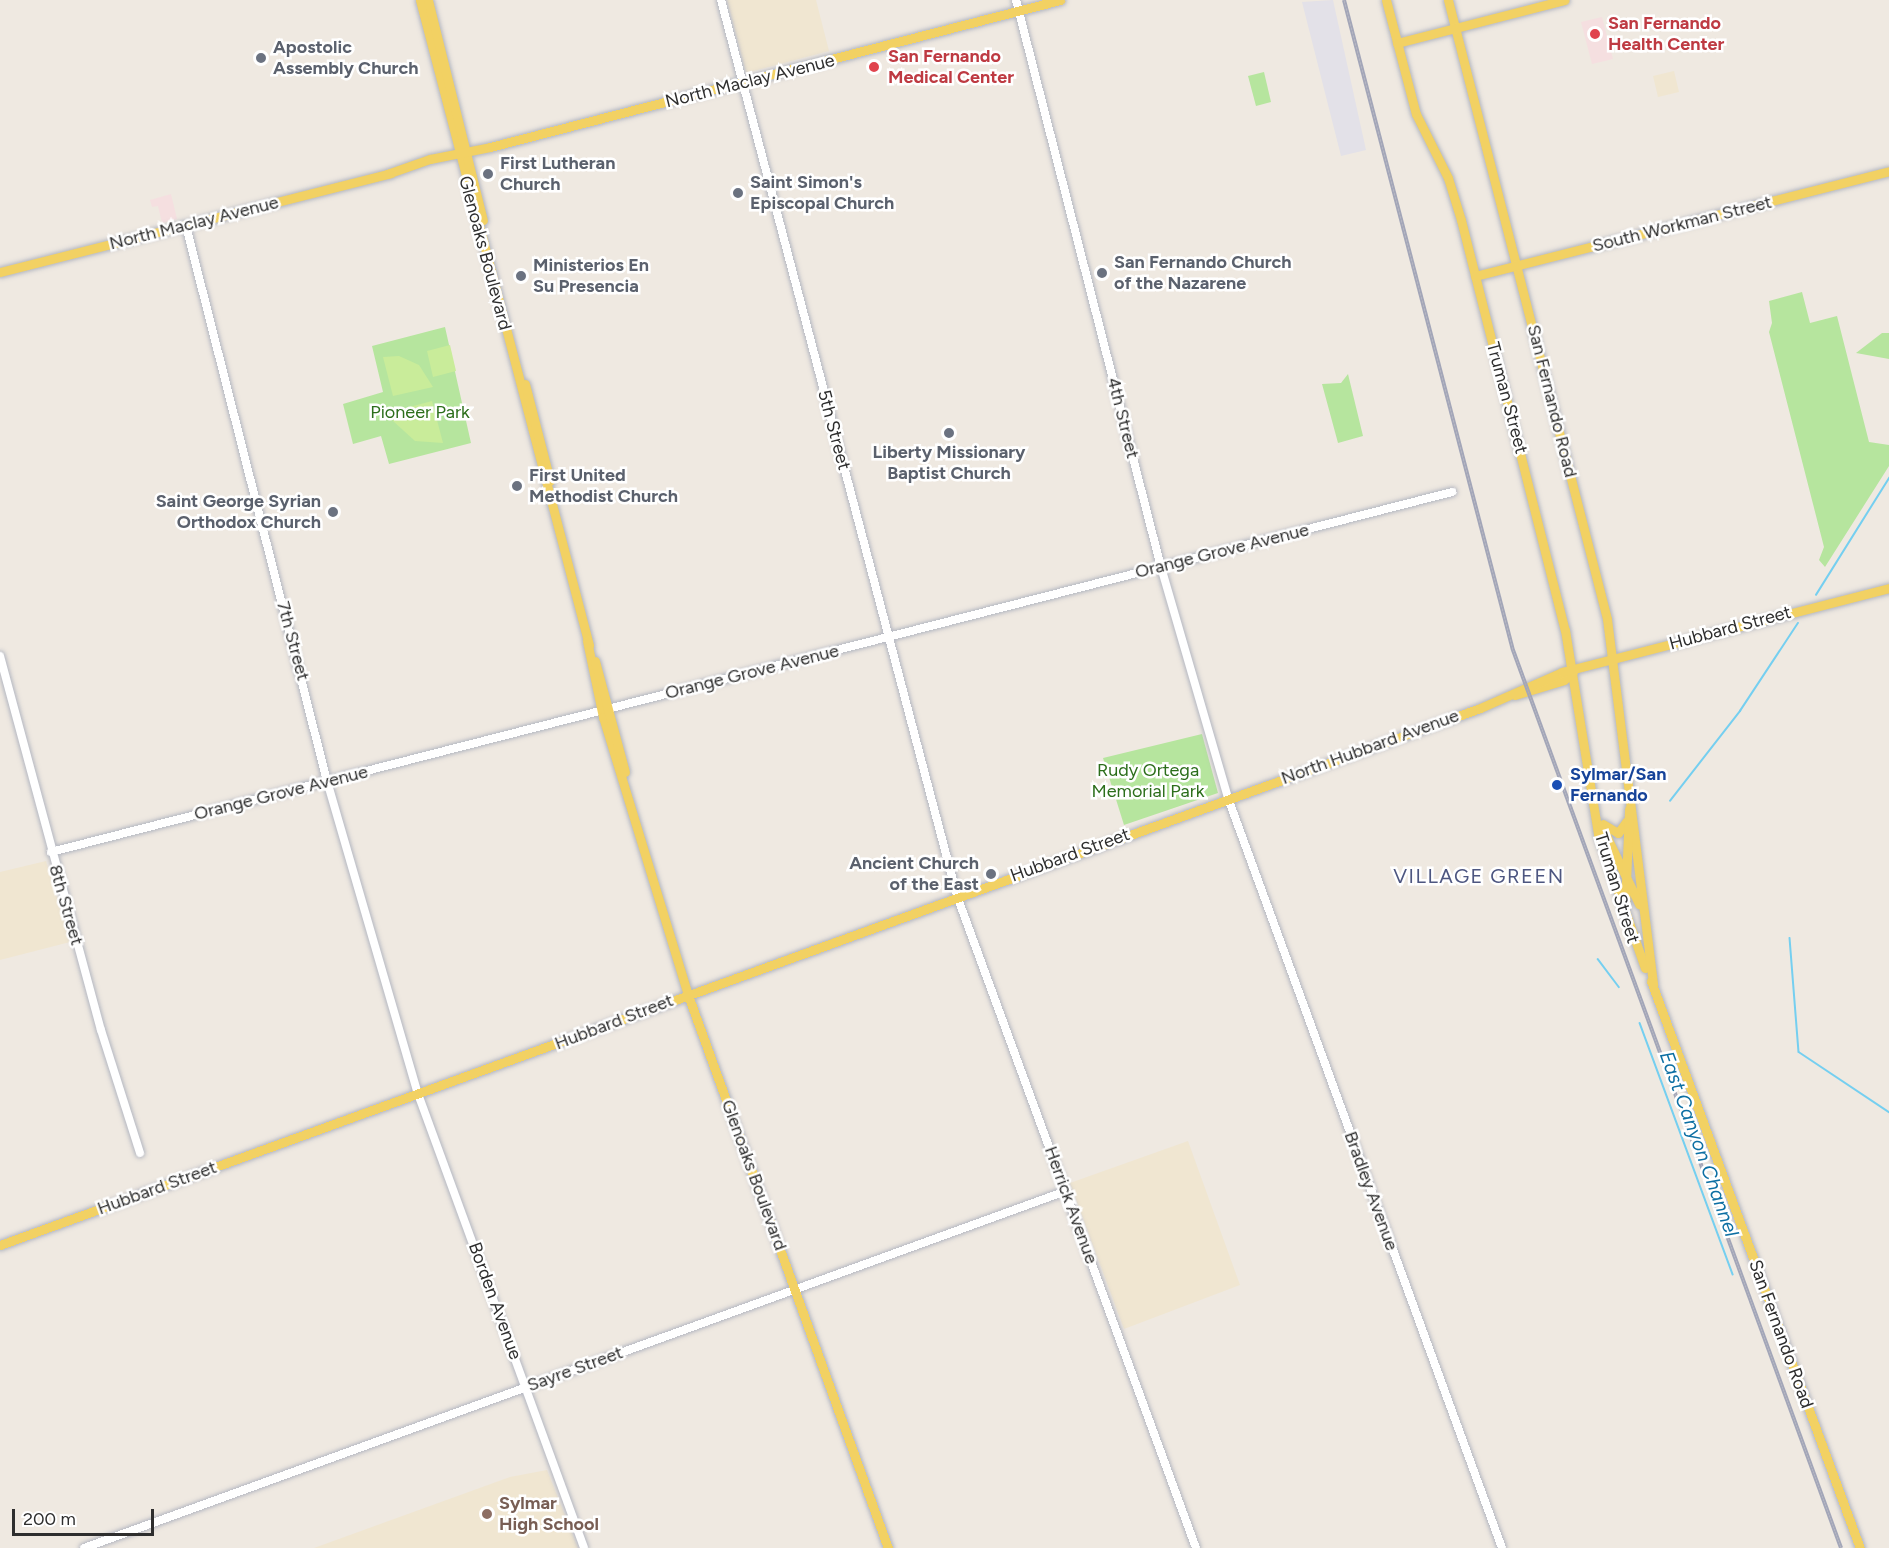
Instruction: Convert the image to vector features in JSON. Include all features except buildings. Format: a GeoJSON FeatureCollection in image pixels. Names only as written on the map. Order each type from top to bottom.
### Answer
{"type":"FeatureCollection","features":[{"type":"Feature","properties":{"kind":"main road","name":"Glenoaks Boulevard"},"geometry":{"type":"LineString","coordinates":[[420,0],[543,453],[552,504],[605,710],[688,995],[888,1548]]}},
{"type":"Feature","properties":{"kind":"main road","name":"Glenoaks Boulevard"},"geometry":{"type":"LineString","coordinates":[[428,0],[463,154]]}},
{"type":"Feature","properties":{"kind":"main road","name":"North Maclay Avenue"},"geometry":{"type":"LineString","coordinates":[[0,272],[387,174],[405,172],[438,160],[1060,0]]}},
{"type":"Feature","properties":{"kind":"main road","name":"Truman Street"},"geometry":{"type":"LineString","coordinates":[[1386,0],[1416,114],[1451,186],[1573,672],[1594,806],[1614,889],[1645,968]]}},
{"type":"Feature","properties":{"kind":"main road","name":"San Fernando Road"},"geometry":{"type":"LineString","coordinates":[[1448,0],[1607,620],[1629,806],[1635,824],[1644,921],[1653,985]]}},
{"type":"Feature","properties":{"kind":"main road"},"geometry":{"type":"LineString","coordinates":[[1397,43],[1565,0]]}},
{"type":"Feature","properties":{"kind":"main road","name":"South Workman Street"},"geometry":{"type":"LineString","coordinates":[[1475,276],[1889,171]]}},
{"type":"Feature","properties":{"kind":"main road","name":"Hubbard Street"},"geometry":{"type":"LineString","coordinates":[[1527,689],[1612,658],[1889,588]]}},
{"type":"Feature","properties":{"kind":"main road","name":"North Hubbard Avenue"},"geometry":{"type":"LineString","coordinates":[[1228,798],[1527,689]]}},
{"type":"Feature","properties":{"kind":"main road","name":"Hubbard Street"},"geometry":{"type":"LineString","coordinates":[[0,1245],[1228,798]]}},
{"type":"Feature","properties":{"kind":"main road","name":"Truman Street"},"geometry":{"type":"LineString","coordinates":[[1594,806],[1624,870],[1644,921]]}},
{"type":"Feature","properties":{"kind":"main road","name":"San Fernando Road"},"geometry":{"type":"LineString","coordinates":[[1629,806],[1624,870],[1625,907],[1645,968],[1860,1548]]}},
{"type":"Feature","properties":{"kind":"main road"},"geometry":{"type":"LineString","coordinates":[[1601,822],[1618,832],[1627,820]]}},
{"type":"Feature","properties":{"kind":"street","name":"5th Street"},"geometry":{"type":"LineString","coordinates":[[721,0],[947,861]]}},
{"type":"Feature","properties":{"kind":"street","name":"4th Street"},"geometry":{"type":"LineString","coordinates":[[1016,0],[1161,567],[1240,833]]}},
{"type":"Feature","properties":{"kind":"street","name":"7th Street"},"geometry":{"type":"LineString","coordinates":[[186,225],[327,781],[408,1054]]}},
{"type":"Feature","properties":{"kind":"street","name":"Orange Grove Avenue"},"geometry":{"type":"LineString","coordinates":[[51,852],[1452,492]]}},
{"type":"Feature","properties":{"kind":"street","name":"8th Street"},"geometry":{"type":"LineString","coordinates":[[0,656],[51,852],[101,1030],[140,1153]]}},
{"type":"Feature","properties":{"kind":"street","name":"Bradley Avenue"},"geometry":{"type":"LineString","coordinates":[[1240,833],[1502,1548]]}},
{"type":"Feature","properties":{"kind":"street","name":"Herrick Avenue"},"geometry":{"type":"LineString","coordinates":[[947,861],[957,896],[1196,1548]]}},
{"type":"Feature","properties":{"kind":"street","name":"Borden Avenue"},"geometry":{"type":"LineString","coordinates":[[408,1054],[418,1094],[584,1548]]}},
{"type":"Feature","properties":{"kind":"street","name":"Sayre Street"},"geometry":{"type":"LineString","coordinates":[[84,1548],[1066,1191]]}},
{"type":"Feature","properties":{"kind":"shaded area"},"geometry":{"type":"Polygon","coordinates":[[[727,0],[816,0],[829,51],[746,73],[727,0]]]}},
{"type":"Feature","properties":{"kind":"shaded area"},"geometry":{"type":"Polygon","coordinates":[[[1333,0],[1366,150],[1341,156],[1302,2],[1333,0]]]}},
{"type":"Feature","properties":{"kind":"shaded area","name":"San Fernando Health Center"},"geometry":{"type":"Polygon","coordinates":[[[1602,17],[1613,59],[1592,64],[1581,22],[1602,17]]]}},
{"type":"Feature","properties":{"kind":"shaded area"},"geometry":{"type":"Polygon","coordinates":[[[1674,71],[1679,92],[1658,97],[1653,76],[1674,71]]]}},
{"type":"Feature","properties":{"kind":"shaded area"},"geometry":{"type":"Polygon","coordinates":[[[171,194],[177,219],[162,223],[158,206],[152,207],[150,200],[171,194]]]}},
{"type":"Feature","properties":{"kind":"shaded area"},"geometry":{"type":"Polygon","coordinates":[[[46,861],[70,942],[0,960],[0,872],[46,861]]]}},
{"type":"Feature","properties":{"kind":"shaded area"},"geometry":{"type":"Polygon","coordinates":[[[1188,1141],[1240,1285],[1124,1329],[1070,1183],[1188,1141]]]}},
{"type":"Feature","properties":{"kind":"shaded area","name":"Sylmar High School"},"geometry":{"type":"Polygon","coordinates":[[[547,1470],[578,1548],[314,1548],[510,1477],[547,1470]]]}},
{"type":"Feature","properties":{"kind":"green space"},"geometry":{"type":"Polygon","coordinates":[[[1264,72],[1271,102],[1256,106],[1248,76],[1264,72]]]}},
{"type":"Feature","properties":{"kind":"green space"},"geometry":{"type":"Polygon","coordinates":[[[1802,292],[1810,323],[1837,316],[1869,442],[1889,445],[1889,466],[1825,567],[1819,560],[1824,547],[1769,332],[1772,323],[1769,301],[1802,292]]]}},
{"type":"Feature","properties":{"kind":"green space","name":"Pioneer Park"},"geometry":{"type":"Polygon","coordinates":[[[445,327],[471,443],[389,464],[381,436],[353,444],[343,404],[383,392],[372,346],[445,327]]]}},
{"type":"Feature","properties":{"kind":"green space"},"geometry":{"type":"Polygon","coordinates":[[[1882,333],[1889,333],[1889,359],[1856,353],[1882,333]]]}},
{"type":"Feature","properties":{"kind":"green space"},"geometry":{"type":"Polygon","coordinates":[[[450,345],[456,371],[433,377],[427,351],[450,345]]]}},
{"type":"Feature","properties":{"kind":"green space"},"geometry":{"type":"Polygon","coordinates":[[[399,356],[419,365],[433,387],[393,396],[383,357],[399,356]]]}},
{"type":"Feature","properties":{"kind":"green space"},"geometry":{"type":"Polygon","coordinates":[[[1348,374],[1363,436],[1338,443],[1322,384],[1341,383],[1348,374]]]}},
{"type":"Feature","properties":{"kind":"green space"},"geometry":{"type":"Polygon","coordinates":[[[432,401],[443,443],[415,441],[393,421],[391,412],[432,401]]]}},
{"type":"Feature","properties":{"kind":"green space","name":"Rudy Ortega Memorial Park"},"geometry":{"type":"Polygon","coordinates":[[[1202,734],[1218,793],[1124,825],[1103,758],[1202,734]]]}},
{"type":"Feature","properties":{"kind":"waterway","name":"East Canyon Channel"},"geometry":{"type":"LineString","coordinates":[[1816,595],[1889,478]]}},
{"type":"Feature","properties":{"kind":"waterway","name":"East Canyon Channel"},"geometry":{"type":"LineString","coordinates":[[1670,801],[1740,711],[1798,623]]}},
{"type":"Feature","properties":{"kind":"waterway"},"geometry":{"type":"LineString","coordinates":[[1790,938],[1799,1052],[1889,1112]]}},
{"type":"Feature","properties":{"kind":"waterway","name":"East Canyon Channel"},"geometry":{"type":"LineString","coordinates":[[1598,959],[1619,987]]}},
{"type":"Feature","properties":{"kind":"waterway","name":"East Canyon Channel"},"geometry":{"type":"LineString","coordinates":[[1640,1023],[1733,1274]]}},
{"type":"Feature","properties":{"kind":"railway"},"geometry":{"type":"LineString","coordinates":[[1344,0],[1513,650],[1841,1548]]}},
{"type":"Feature","properties":{"kind":"place","name":"San Fernando Health Center"},"geometry":{"type":"Point","coordinates":[1595,34]}},
{"type":"Feature","properties":{"kind":"place","name":"Apostolic Assembly Church"},"geometry":{"type":"Point","coordinates":[261,58]}},
{"type":"Feature","properties":{"kind":"place","name":"San Fernando Medical Center"},"geometry":{"type":"Point","coordinates":[874,67]}},
{"type":"Feature","properties":{"kind":"place","name":"First Lutheran Church"},"geometry":{"type":"Point","coordinates":[488,174]}},
{"type":"Feature","properties":{"kind":"place","name":"Saint Simon's Episcopal Church"},"geometry":{"type":"Point","coordinates":[738,193]}},
{"type":"Feature","properties":{"kind":"place","name":"San Fernando Church of the Nazarene"},"geometry":{"type":"Point","coordinates":[1102,273]}},
{"type":"Feature","properties":{"kind":"place","name":"Ministerios En Su Presencia"},"geometry":{"type":"Point","coordinates":[521,276]}},
{"type":"Feature","properties":{"kind":"place","name":"Liberty Missionary Baptist Church"},"geometry":{"type":"Point","coordinates":[949,433]}},
{"type":"Feature","properties":{"kind":"place","name":"First United Methodist Church"},"geometry":{"type":"Point","coordinates":[517,486]}},
{"type":"Feature","properties":{"kind":"place","name":"Saint George Syrian Orthodox Church"},"geometry":{"type":"Point","coordinates":[333,512]}},
{"type":"Feature","properties":{"kind":"place","name":"Sylmar/San Fernando"},"geometry":{"type":"Point","coordinates":[1557,785]}},
{"type":"Feature","properties":{"kind":"place","name":"Ancient Church of the East"},"geometry":{"type":"Point","coordinates":[991,874]}},
{"type":"Feature","properties":{"kind":"place","name":"Sylmar High School"},"geometry":{"type":"Point","coordinates":[487,1514]}},
{"type":"Feature","properties":{"kind":"district","name":"VILLAGE GREEN"},"geometry":{"type":"Point","coordinates":[1479,876]}}]}
